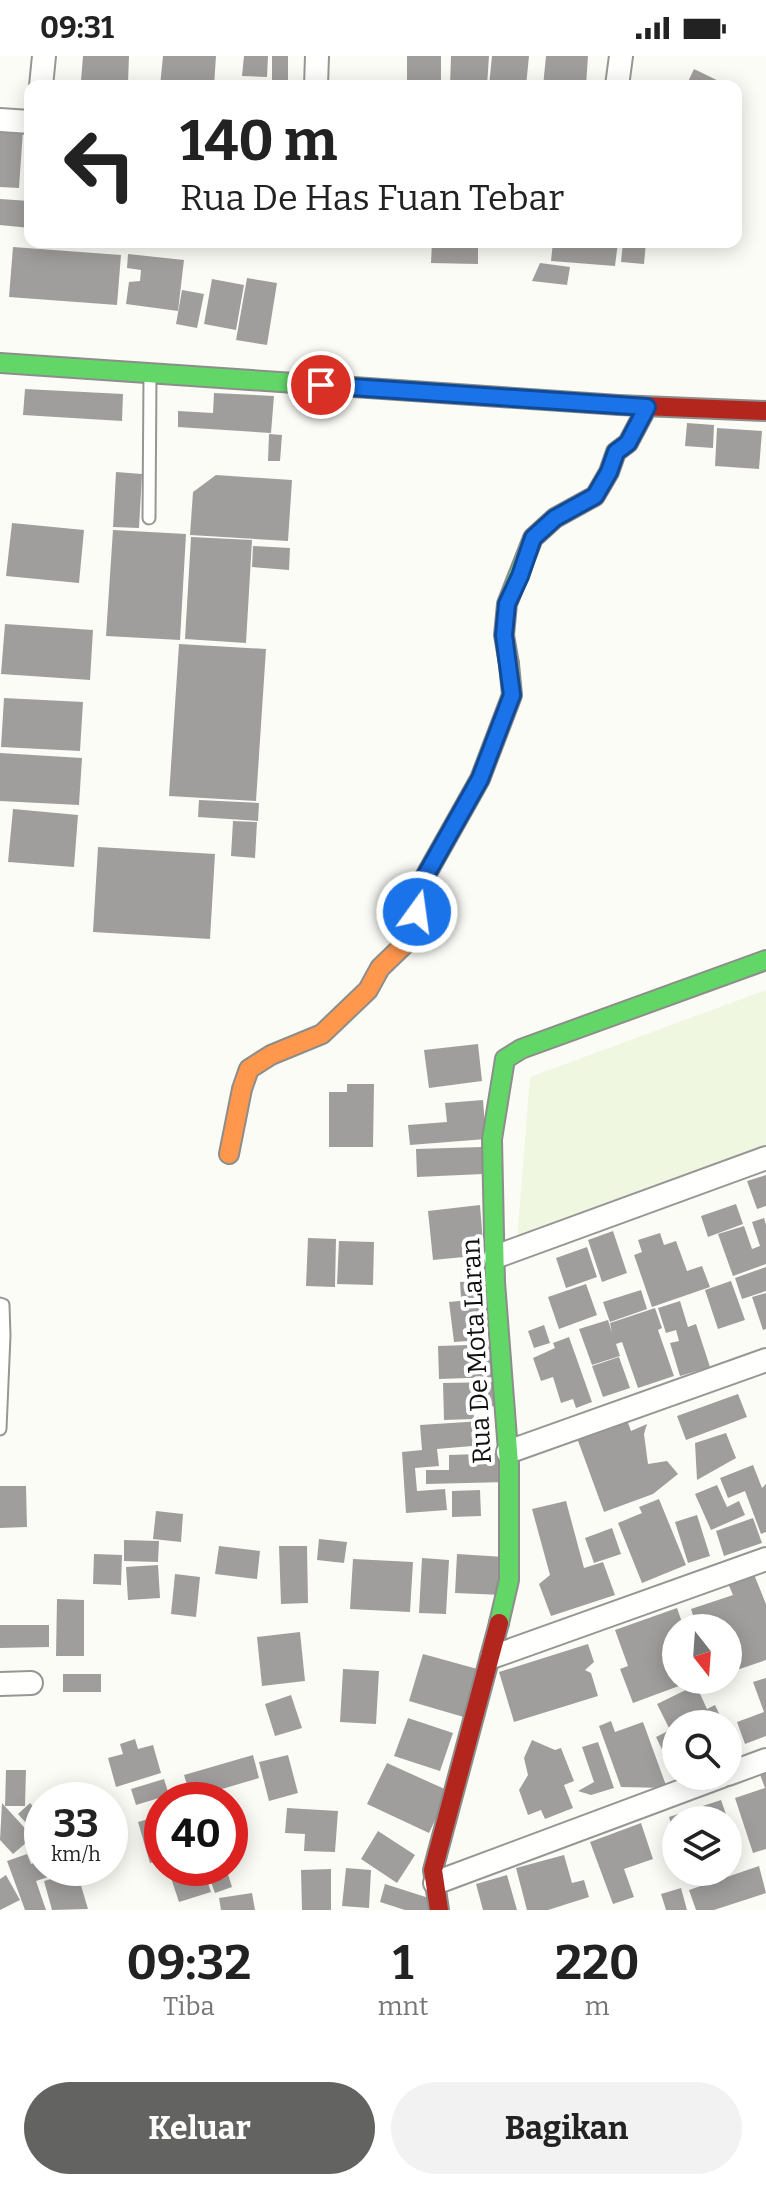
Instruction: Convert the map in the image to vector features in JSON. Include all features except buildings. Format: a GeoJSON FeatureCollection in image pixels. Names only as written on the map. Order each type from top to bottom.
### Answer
{"type":"FeatureCollection","features":[{"type":"Feature","properties":{"kind":"street"},"geometry":{"type":"LineString","coordinates":[[42,80],[44,56]]}},
{"type":"Feature","properties":{"kind":"street"},"geometry":{"type":"LineString","coordinates":[[316,80],[317,56]]}},
{"type":"Feature","properties":{"kind":"street"},"geometry":{"type":"LineString","coordinates":[[618,80],[621,56]]}},
{"type":"Feature","properties":{"kind":"street"},"geometry":{"type":"LineString","coordinates":[[0,120],[24,122]]}},
{"type":"Feature","properties":{"kind":"street"},"geometry":{"type":"LineString","coordinates":[[0,363],[150,371],[407,393],[766,411]]}},
{"type":"Feature","properties":{"kind":"street"},"geometry":{"type":"LineString","coordinates":[[229,1154],[249,1069],[271,1055],[322,1034],[368,990],[380,968],[408,941],[422,882],[480,779],[512,695],[504,635],[507,604],[533,538],[555,518],[595,496],[616,452],[628,443],[647,407]]}},
{"type":"Feature","properties":{"kind":"street","name":"Rua De Mota Laran"},"geometry":{"type":"LineString","coordinates":[[439,1910],[433,1870],[492,1657],[509,1580],[508,1452],[495,1257],[492,1139],[505,1059],[521,1049],[766,960]]}},
{"type":"Feature","properties":{"kind":"street"},"geometry":{"type":"LineString","coordinates":[[495,1257],[766,1158]]}},
{"type":"Feature","properties":{"kind":"street"},"geometry":{"type":"LineString","coordinates":[[508,1452],[766,1360]]}},
{"type":"Feature","properties":{"kind":"street"},"geometry":{"type":"LineString","coordinates":[[492,1657],[766,1559]]}},
{"type":"Feature","properties":{"kind":"street"},"geometry":{"type":"LineString","coordinates":[[0,1684],[31,1683]]}},
{"type":"Feature","properties":{"kind":"street"},"geometry":{"type":"LineString","coordinates":[[742,1769],[766,1760]]}},
{"type":"Feature","properties":{"kind":"street"},"geometry":{"type":"LineString","coordinates":[[435,1883],[684,1790]]}},
{"type":"Feature","properties":{"kind":"lane"},"geometry":{"type":"LineString","coordinates":[[149,518],[150,371]]}},
{"type":"Feature","properties":{"kind":"lane"},"geometry":{"type":"LineString","coordinates":[[0,1304],[3,1305],[4,1336],[0,1429]]}},
{"type":"Feature","properties":{"kind":"green space"},"geometry":{"type":"Polygon","coordinates":[[[766,990],[766,1148],[517,1240],[530,1077],[766,990]]]}},
{"type":"Feature","properties":{"kind":"traffic: fast"},"geometry":{"type":"LineString","coordinates":[[0,363],[619,405]]}},
{"type":"Feature","properties":{"kind":"traffic: fast"},"geometry":{"type":"LineString","coordinates":[[509,664],[504,635],[507,604],[533,538],[555,518],[595,496],[616,452],[628,443],[647,407]]}},
{"type":"Feature","properties":{"kind":"traffic: fast"},"geometry":{"type":"LineString","coordinates":[[499,1623],[509,1580],[509,1464],[495,1282],[492,1139],[505,1059],[521,1049],[766,960]]}},
{"type":"Feature","properties":{"kind":"traffic: slow"},"geometry":{"type":"LineString","coordinates":[[229,1154],[249,1069],[271,1055],[322,1034],[368,990],[380,968],[408,941],[422,882],[480,779],[512,695],[509,664]]}},
{"type":"Feature","properties":{"kind":"traffic: jam"},"geometry":{"type":"LineString","coordinates":[[619,405],[766,411]]}},
{"type":"Feature","properties":{"kind":"traffic: jam"},"geometry":{"type":"LineString","coordinates":[[439,1910],[433,1870],[499,1623]]}},
{"type":"Feature","properties":{"kind":"route"},"geometry":{"type":"LineString","coordinates":[[321,385],[647,407],[628,443],[616,452],[595,496],[555,518],[533,538],[507,604],[504,635],[512,695],[480,779],[422,882],[417,912]]}}]}
